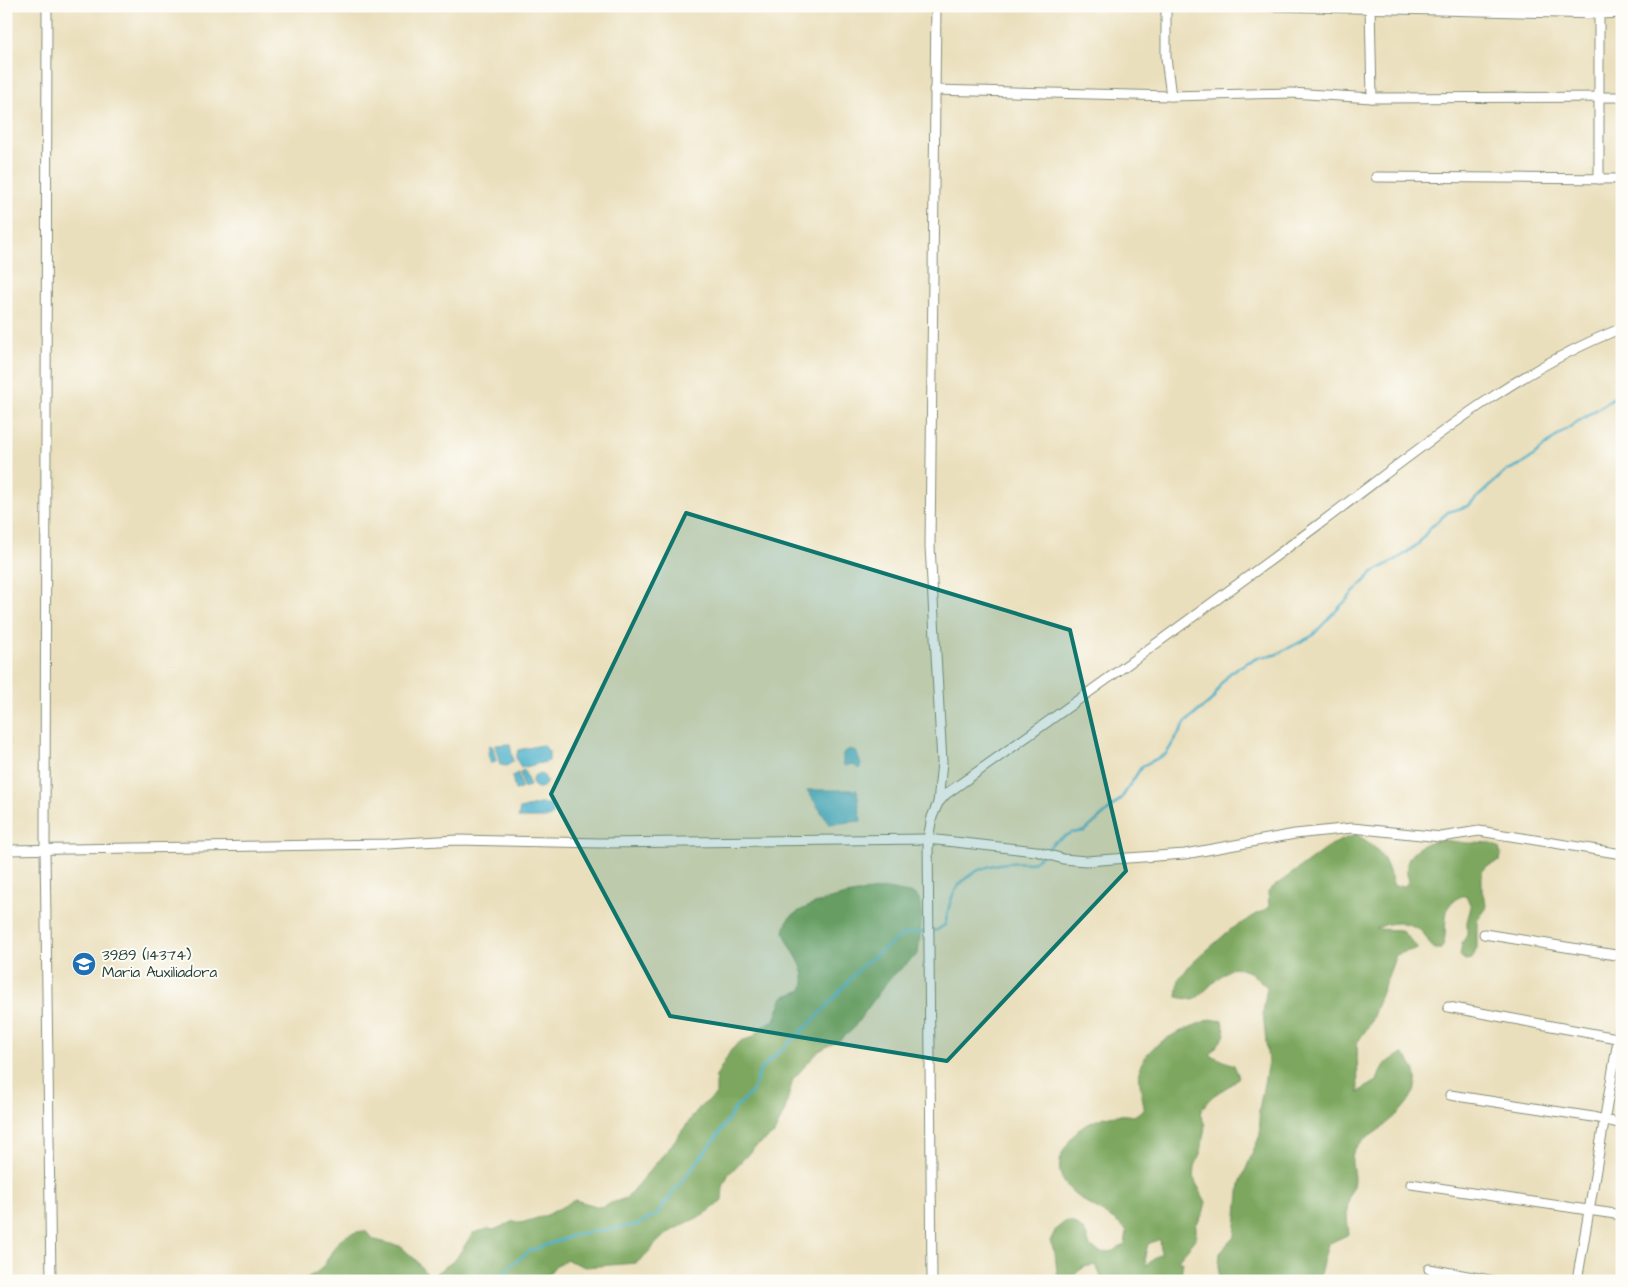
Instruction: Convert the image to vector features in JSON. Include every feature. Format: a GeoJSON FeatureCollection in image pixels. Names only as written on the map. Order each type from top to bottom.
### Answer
{"type":"FeatureCollection","features":[{"type":"Feature","properties":{"kind":"street"},"geometry":{"type":"LineString","coordinates":[[47,6],[45,850],[51,1281]]}},
{"type":"Feature","properties":{"kind":"street"},"geometry":{"type":"LineString","coordinates":[[932,1281],[928,839],[938,804],[942,762],[930,546],[936,6]]}},
{"type":"Feature","properties":{"kind":"street"},"geometry":{"type":"LineString","coordinates":[[1166,6],[1166,58],[1171,96]]}},
{"type":"Feature","properties":{"kind":"street"},"geometry":{"type":"LineString","coordinates":[[1271,6],[1599,10],[1622,13]]}},
{"type":"Feature","properties":{"kind":"street"},"geometry":{"type":"LineString","coordinates":[[1370,7],[1372,98]]}},
{"type":"Feature","properties":{"kind":"street"},"geometry":{"type":"LineString","coordinates":[[1599,10],[1599,179]]}},
{"type":"Feature","properties":{"kind":"street"},"geometry":{"type":"LineString","coordinates":[[934,90],[1171,96],[1291,93],[1372,98],[1622,97]]}},
{"type":"Feature","properties":{"kind":"street"},"geometry":{"type":"LineString","coordinates":[[1376,176],[1622,179]]}},
{"type":"Feature","properties":{"kind":"street"},"geometry":{"type":"LineString","coordinates":[[938,804],[946,794],[1134,661],[1470,410],[1573,350],[1622,328]]}},
{"type":"Feature","properties":{"kind":"street"},"geometry":{"type":"LineString","coordinates":[[6,850],[386,844],[458,840],[601,843],[928,839],[1036,851],[1050,857],[1086,861],[1185,854],[1327,829],[1385,830],[1441,837],[1478,831],[1622,854]]}},
{"type":"Feature","properties":{"kind":"street"},"geometry":{"type":"LineString","coordinates":[[1484,934],[1622,956]]}},
{"type":"Feature","properties":{"kind":"street"},"geometry":{"type":"LineString","coordinates":[[1448,1007],[1620,1039]]}},
{"type":"Feature","properties":{"kind":"street"},"geometry":{"type":"LineString","coordinates":[[1577,1281],[1604,1120],[1620,1039],[1622,1016]]}},
{"type":"Feature","properties":{"kind":"street"},"geometry":{"type":"LineString","coordinates":[[1450,1096],[1622,1124]]}},
{"type":"Feature","properties":{"kind":"street"},"geometry":{"type":"LineString","coordinates":[[1411,1184],[1622,1215]]}},
{"type":"Feature","properties":{"kind":"street"},"geometry":{"type":"LineString","coordinates":[[1429,1269],[1495,1281]]}},
{"type":"Feature","properties":{"kind":"highlighted area"},"geometry":{"type":"Polygon","coordinates":[[[686,513],[1070,630],[1126,871],[947,1061],[670,1016],[551,794],[686,513]]]}},
{"type":"Feature","properties":{"kind":"green space"},"geometry":{"type":"Polygon","coordinates":[[[1356,834],[1372,845],[1381,855],[1394,886],[1405,886],[1409,880],[1406,867],[1411,855],[1415,850],[1427,843],[1442,840],[1487,843],[1499,848],[1500,861],[1487,866],[1482,872],[1482,891],[1486,904],[1485,910],[1477,921],[1477,948],[1472,959],[1465,960],[1460,956],[1462,943],[1467,935],[1467,922],[1471,907],[1466,895],[1456,899],[1447,910],[1444,942],[1441,949],[1435,949],[1423,933],[1407,924],[1394,923],[1376,929],[1401,930],[1418,948],[1396,955],[1370,1024],[1357,1043],[1358,1092],[1377,1081],[1386,1064],[1393,1058],[1403,1054],[1412,1065],[1416,1076],[1411,1097],[1396,1116],[1362,1141],[1355,1149],[1352,1158],[1354,1181],[1347,1209],[1349,1234],[1328,1244],[1318,1281],[1218,1281],[1220,1252],[1235,1236],[1240,1183],[1260,1135],[1259,1110],[1268,1062],[1263,1012],[1267,987],[1250,972],[1234,967],[1194,1000],[1177,997],[1179,979],[1190,965],[1230,930],[1269,907],[1268,891],[1331,845],[1356,834]]]}},
{"type":"Feature","properties":{"kind":"green space"},"geometry":{"type":"Polygon","coordinates":[[[888,889],[914,894],[919,898],[922,917],[918,954],[889,979],[852,1030],[841,1039],[819,1051],[793,1079],[785,1110],[774,1134],[754,1148],[728,1175],[723,1187],[722,1200],[703,1215],[668,1233],[636,1263],[585,1267],[567,1260],[556,1265],[543,1281],[301,1281],[322,1268],[335,1247],[344,1237],[357,1232],[366,1231],[375,1240],[400,1246],[415,1259],[426,1274],[432,1276],[455,1260],[473,1233],[488,1229],[494,1230],[514,1221],[521,1223],[547,1215],[575,1200],[600,1207],[626,1198],[669,1148],[700,1107],[716,1095],[716,1076],[731,1050],[741,1041],[753,1037],[762,1027],[774,1020],[783,997],[802,990],[804,974],[802,967],[784,931],[788,919],[797,912],[821,902],[850,894],[888,889]]]}},
{"type":"Feature","properties":{"kind":"green space"},"geometry":{"type":"Polygon","coordinates":[[[1210,1019],[1222,1021],[1226,1034],[1210,1055],[1234,1065],[1239,1077],[1209,1100],[1200,1113],[1205,1125],[1201,1154],[1195,1166],[1194,1179],[1206,1202],[1203,1214],[1196,1225],[1196,1239],[1178,1260],[1183,1262],[1180,1281],[1099,1281],[1101,1277],[1096,1265],[1083,1267],[1074,1276],[1073,1281],[1058,1281],[1055,1253],[1050,1241],[1056,1229],[1066,1221],[1080,1227],[1087,1237],[1090,1247],[1102,1253],[1114,1251],[1125,1244],[1127,1231],[1068,1188],[1061,1177],[1059,1165],[1064,1150],[1077,1131],[1093,1122],[1113,1115],[1134,1116],[1144,1109],[1140,1084],[1140,1070],[1143,1060],[1158,1044],[1179,1032],[1210,1019]],[[1160,1239],[1148,1244],[1145,1256],[1146,1266],[1158,1255],[1161,1255],[1160,1239]]]}},
{"type":"Feature","properties":{"kind":"water"},"geometry":{"type":"Polygon","coordinates":[[[510,744],[513,762],[506,766],[500,765],[495,745],[510,744]]]}},
{"type":"Feature","properties":{"kind":"water"},"geometry":{"type":"Polygon","coordinates":[[[490,745],[493,747],[496,761],[491,764],[488,754],[490,745]]]}},
{"type":"Feature","properties":{"kind":"water"},"geometry":{"type":"Polygon","coordinates":[[[542,745],[549,751],[549,761],[521,768],[516,758],[518,750],[542,745]]]}},
{"type":"Feature","properties":{"kind":"water"},"geometry":{"type":"Polygon","coordinates":[[[850,749],[856,751],[861,765],[859,769],[852,764],[845,766],[843,764],[843,753],[850,749]]]}},
{"type":"Feature","properties":{"kind":"water"},"geometry":{"type":"Polygon","coordinates":[[[524,770],[530,786],[523,788],[520,772],[524,770]]]}},
{"type":"Feature","properties":{"kind":"water"},"geometry":{"type":"Polygon","coordinates":[[[518,773],[521,789],[515,790],[512,776],[518,773]]]}},
{"type":"Feature","properties":{"kind":"water"},"geometry":{"type":"Polygon","coordinates":[[[539,774],[544,776],[546,781],[544,786],[539,788],[534,786],[532,781],[534,776],[539,774]]]}},
{"type":"Feature","properties":{"kind":"water"},"geometry":{"type":"Polygon","coordinates":[[[807,790],[857,790],[861,821],[829,824],[807,790]]]}},
{"type":"Feature","properties":{"kind":"water"},"geometry":{"type":"Polygon","coordinates":[[[540,804],[552,804],[553,815],[545,818],[518,818],[520,809],[540,804]]]}},
{"type":"Feature","properties":{"kind":"waterway"},"geometry":{"type":"LineString","coordinates":[[1046,851],[1054,842],[1071,833],[1085,831],[1121,799],[1142,766],[1166,754],[1186,722],[1214,698],[1220,685],[1230,673],[1246,663],[1260,657],[1275,655],[1312,636],[1373,572],[1399,558],[1418,544],[1430,528],[1448,512],[1468,506],[1506,471],[1526,462],[1562,432],[1622,393]]}},
{"type":"Feature","properties":{"kind":"waterway"},"geometry":{"type":"LineString","coordinates":[[497,1281],[513,1263],[532,1250],[577,1234],[636,1225],[656,1215],[718,1135],[736,1107],[752,1092],[761,1069],[820,1014],[863,965],[902,935],[937,930],[945,925],[953,895],[962,882],[970,875],[989,866],[1010,863],[1032,863],[1042,855]]}},
{"type":"Feature","properties":{"kind":"place","name":"3989 (14374) Maria Auxiliadora"},"geometry":{"type":"Point","coordinates":[84,964]}}]}
